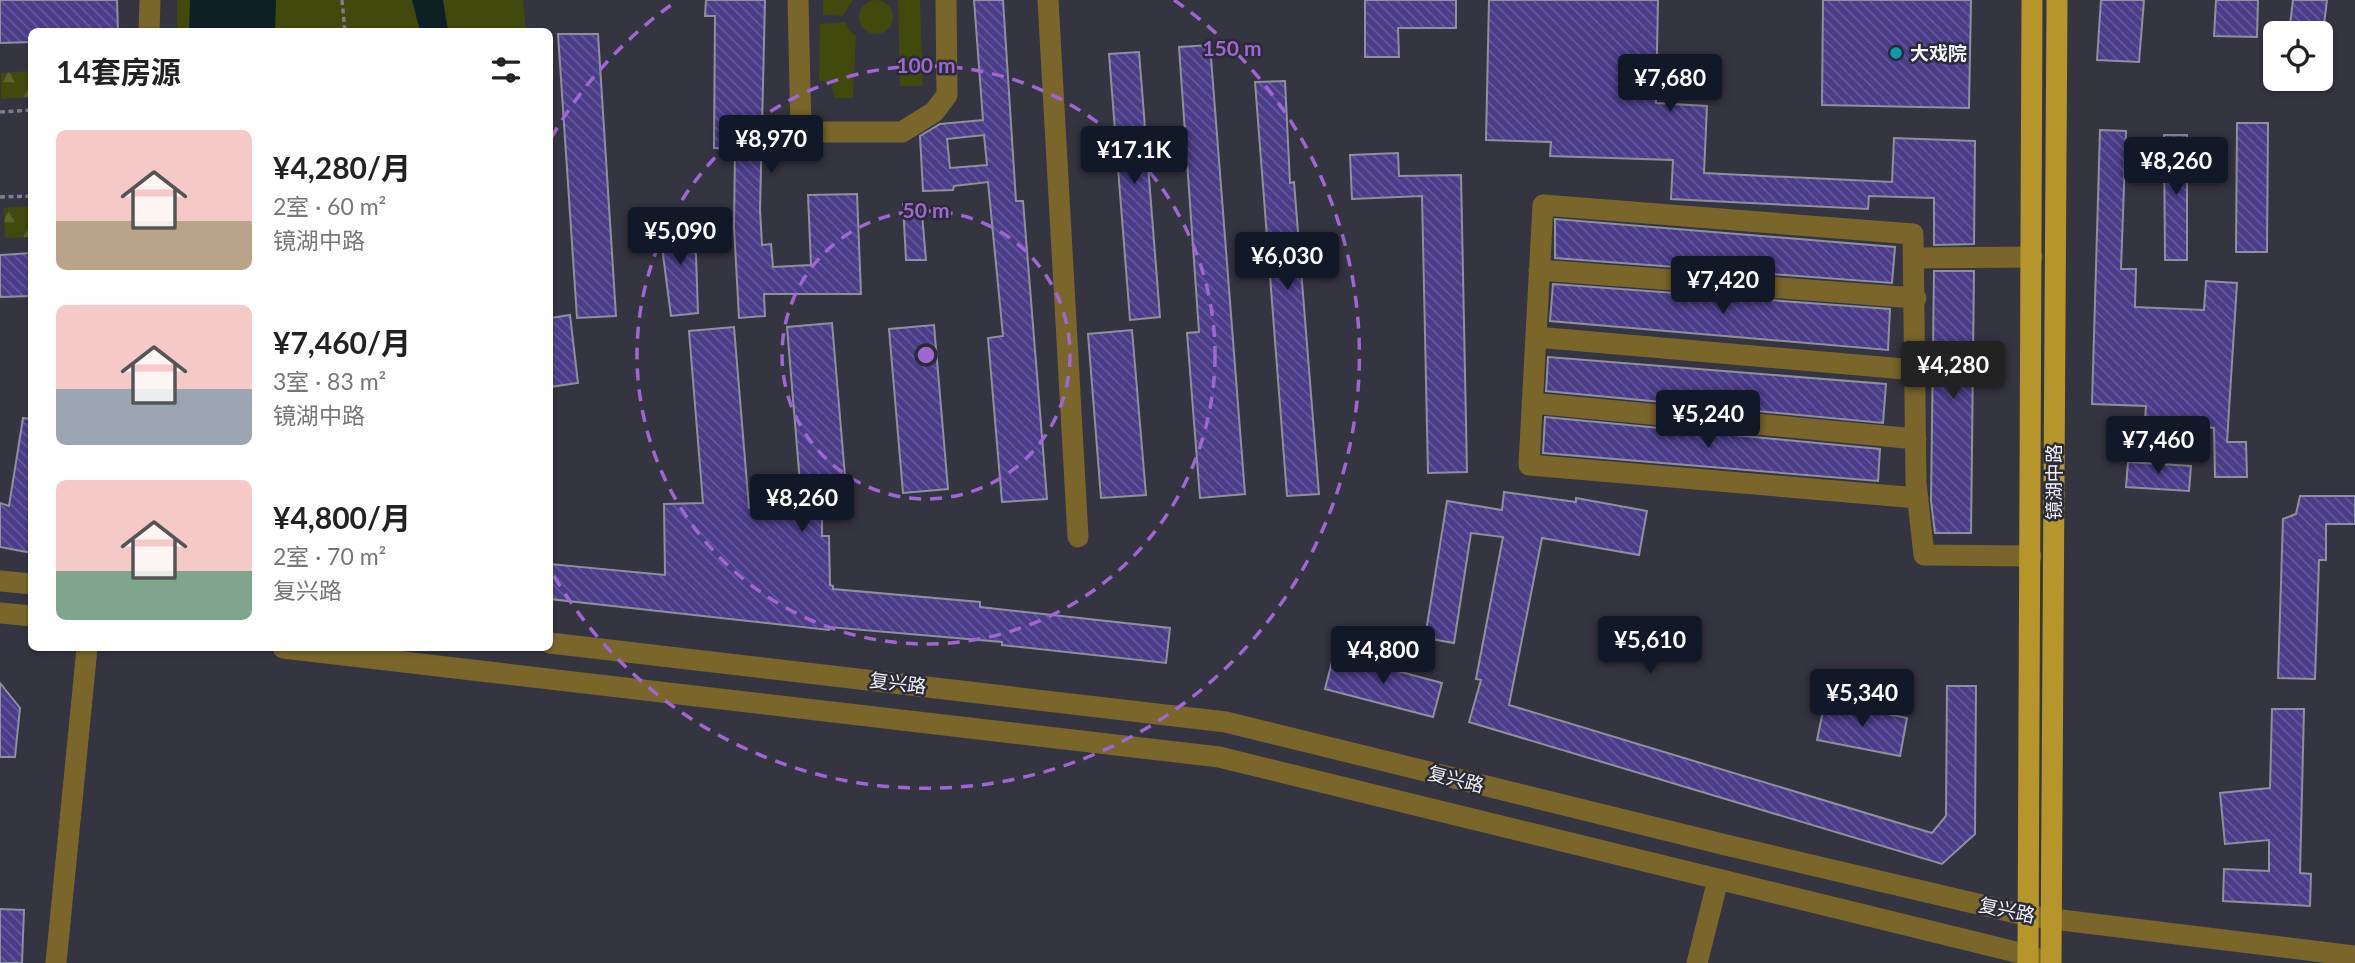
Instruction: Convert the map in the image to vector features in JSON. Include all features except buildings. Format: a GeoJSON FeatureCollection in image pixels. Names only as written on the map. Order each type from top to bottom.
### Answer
{"type":"FeatureCollection","features":[{"type":"Feature","properties":{"kind":"main road","name":"镜湖中路"},"geometry":{"type":"LineString","coordinates":[[2032,0],[2029,916],[2038,961]]}},
{"type":"Feature","properties":{"kind":"main road","name":"镜湖中路"},"geometry":{"type":"LineString","coordinates":[[2038,961],[2053,920],[2057,0]]}},
{"type":"Feature","properties":{"kind":"street"},"geometry":{"type":"LineString","coordinates":[[149,28],[150,0]]}},
{"type":"Feature","properties":{"kind":"street"},"geometry":{"type":"LineString","coordinates":[[799,0],[801,132],[866,133],[902,132],[934,112],[947,94],[946,0]]}},
{"type":"Feature","properties":{"kind":"street"},"geometry":{"type":"LineString","coordinates":[[1048,0],[1078,537]]}},
{"type":"Feature","properties":{"kind":"street"},"geometry":{"type":"LineString","coordinates":[[1918,498],[1529,466],[1543,205],[1913,234],[1918,498],[1924,555],[2031,556]]}},
{"type":"Feature","properties":{"kind":"street"},"geometry":{"type":"LineString","coordinates":[[1915,258],[2032,257]]}},
{"type":"Feature","properties":{"kind":"street"},"geometry":{"type":"LineString","coordinates":[[1539,270],[1916,299]]}},
{"type":"Feature","properties":{"kind":"street"},"geometry":{"type":"LineString","coordinates":[[1536,337],[1916,370]]}},
{"type":"Feature","properties":{"kind":"street"},"geometry":{"type":"LineString","coordinates":[[1532,403],[1916,439]]}},
{"type":"Feature","properties":{"kind":"street"},"geometry":{"type":"LineString","coordinates":[[0,581],[28,584]]}},
{"type":"Feature","properties":{"kind":"street"},"geometry":{"type":"LineString","coordinates":[[0,614],[28,616]]}},
{"type":"Feature","properties":{"kind":"street","name":"复兴路"},"geometry":{"type":"LineString","coordinates":[[553,643],[1226,722],[2029,916],[2355,956]]}},
{"type":"Feature","properties":{"kind":"street"},"geometry":{"type":"LineString","coordinates":[[56,963],[87,651]]}},
{"type":"Feature","properties":{"kind":"street","name":"复兴路"},"geometry":{"type":"LineString","coordinates":[[309,651],[1219,757],[2038,961]]}},
{"type":"Feature","properties":{"kind":"street"},"geometry":{"type":"LineString","coordinates":[[1697,963],[1718,880]]}},
{"type":"Feature","properties":{"kind":"path"},"geometry":{"type":"LineString","coordinates":[[342,0],[345,28]]}},
{"type":"Feature","properties":{"kind":"path"},"geometry":{"type":"LineString","coordinates":[[0,112],[28,110]]}},
{"type":"Feature","properties":{"kind":"path"},"geometry":{"type":"LineString","coordinates":[[0,197],[28,196]]}},
{"type":"Feature","properties":{"kind":"green space"},"geometry":{"type":"Polygon","coordinates":[[[177,0],[523,0],[526,28],[177,28],[177,0]]]}},
{"type":"Feature","properties":{"kind":"green space"},"geometry":{"type":"Polygon","coordinates":[[[823,0],[853,0],[843,16],[823,15],[823,0]]]}},
{"type":"Feature","properties":{"kind":"green space"},"geometry":{"type":"Polygon","coordinates":[[[876,0],[888,5],[893,17],[888,29],[876,34],[864,29],[859,17],[864,5],[876,0]]]}},
{"type":"Feature","properties":{"kind":"green space"},"geometry":{"type":"Polygon","coordinates":[[[898,0],[920,0],[923,86],[900,86],[898,0]]]}},
{"type":"Feature","properties":{"kind":"green space"},"geometry":{"type":"Polygon","coordinates":[[[846,22],[849,30],[856,36],[853,98],[835,98],[831,83],[819,81],[820,24],[846,22]]]}},
{"type":"Feature","properties":{"kind":"green space"},"geometry":{"type":"Polygon","coordinates":[[[28,71],[28,97],[1,99],[1,73],[28,71]]]}},
{"type":"Feature","properties":{"kind":"green space"},"geometry":{"type":"Polygon","coordinates":[[[28,206],[28,237],[5,238],[4,208],[28,206]]]}},
{"type":"Feature","properties":{"kind":"shaded area"},"geometry":{"type":"Polygon","coordinates":[[[190,0],[276,0],[275,28],[189,28],[190,0]]]}},
{"type":"Feature","properties":{"kind":"shaded area"},"geometry":{"type":"Polygon","coordinates":[[[412,0],[443,0],[448,28],[419,28],[412,0]]]}},
{"type":"Feature","properties":{"kind":"place","name":"大戏院"},"geometry":{"type":"Point","coordinates":[1896,53]}}]}
